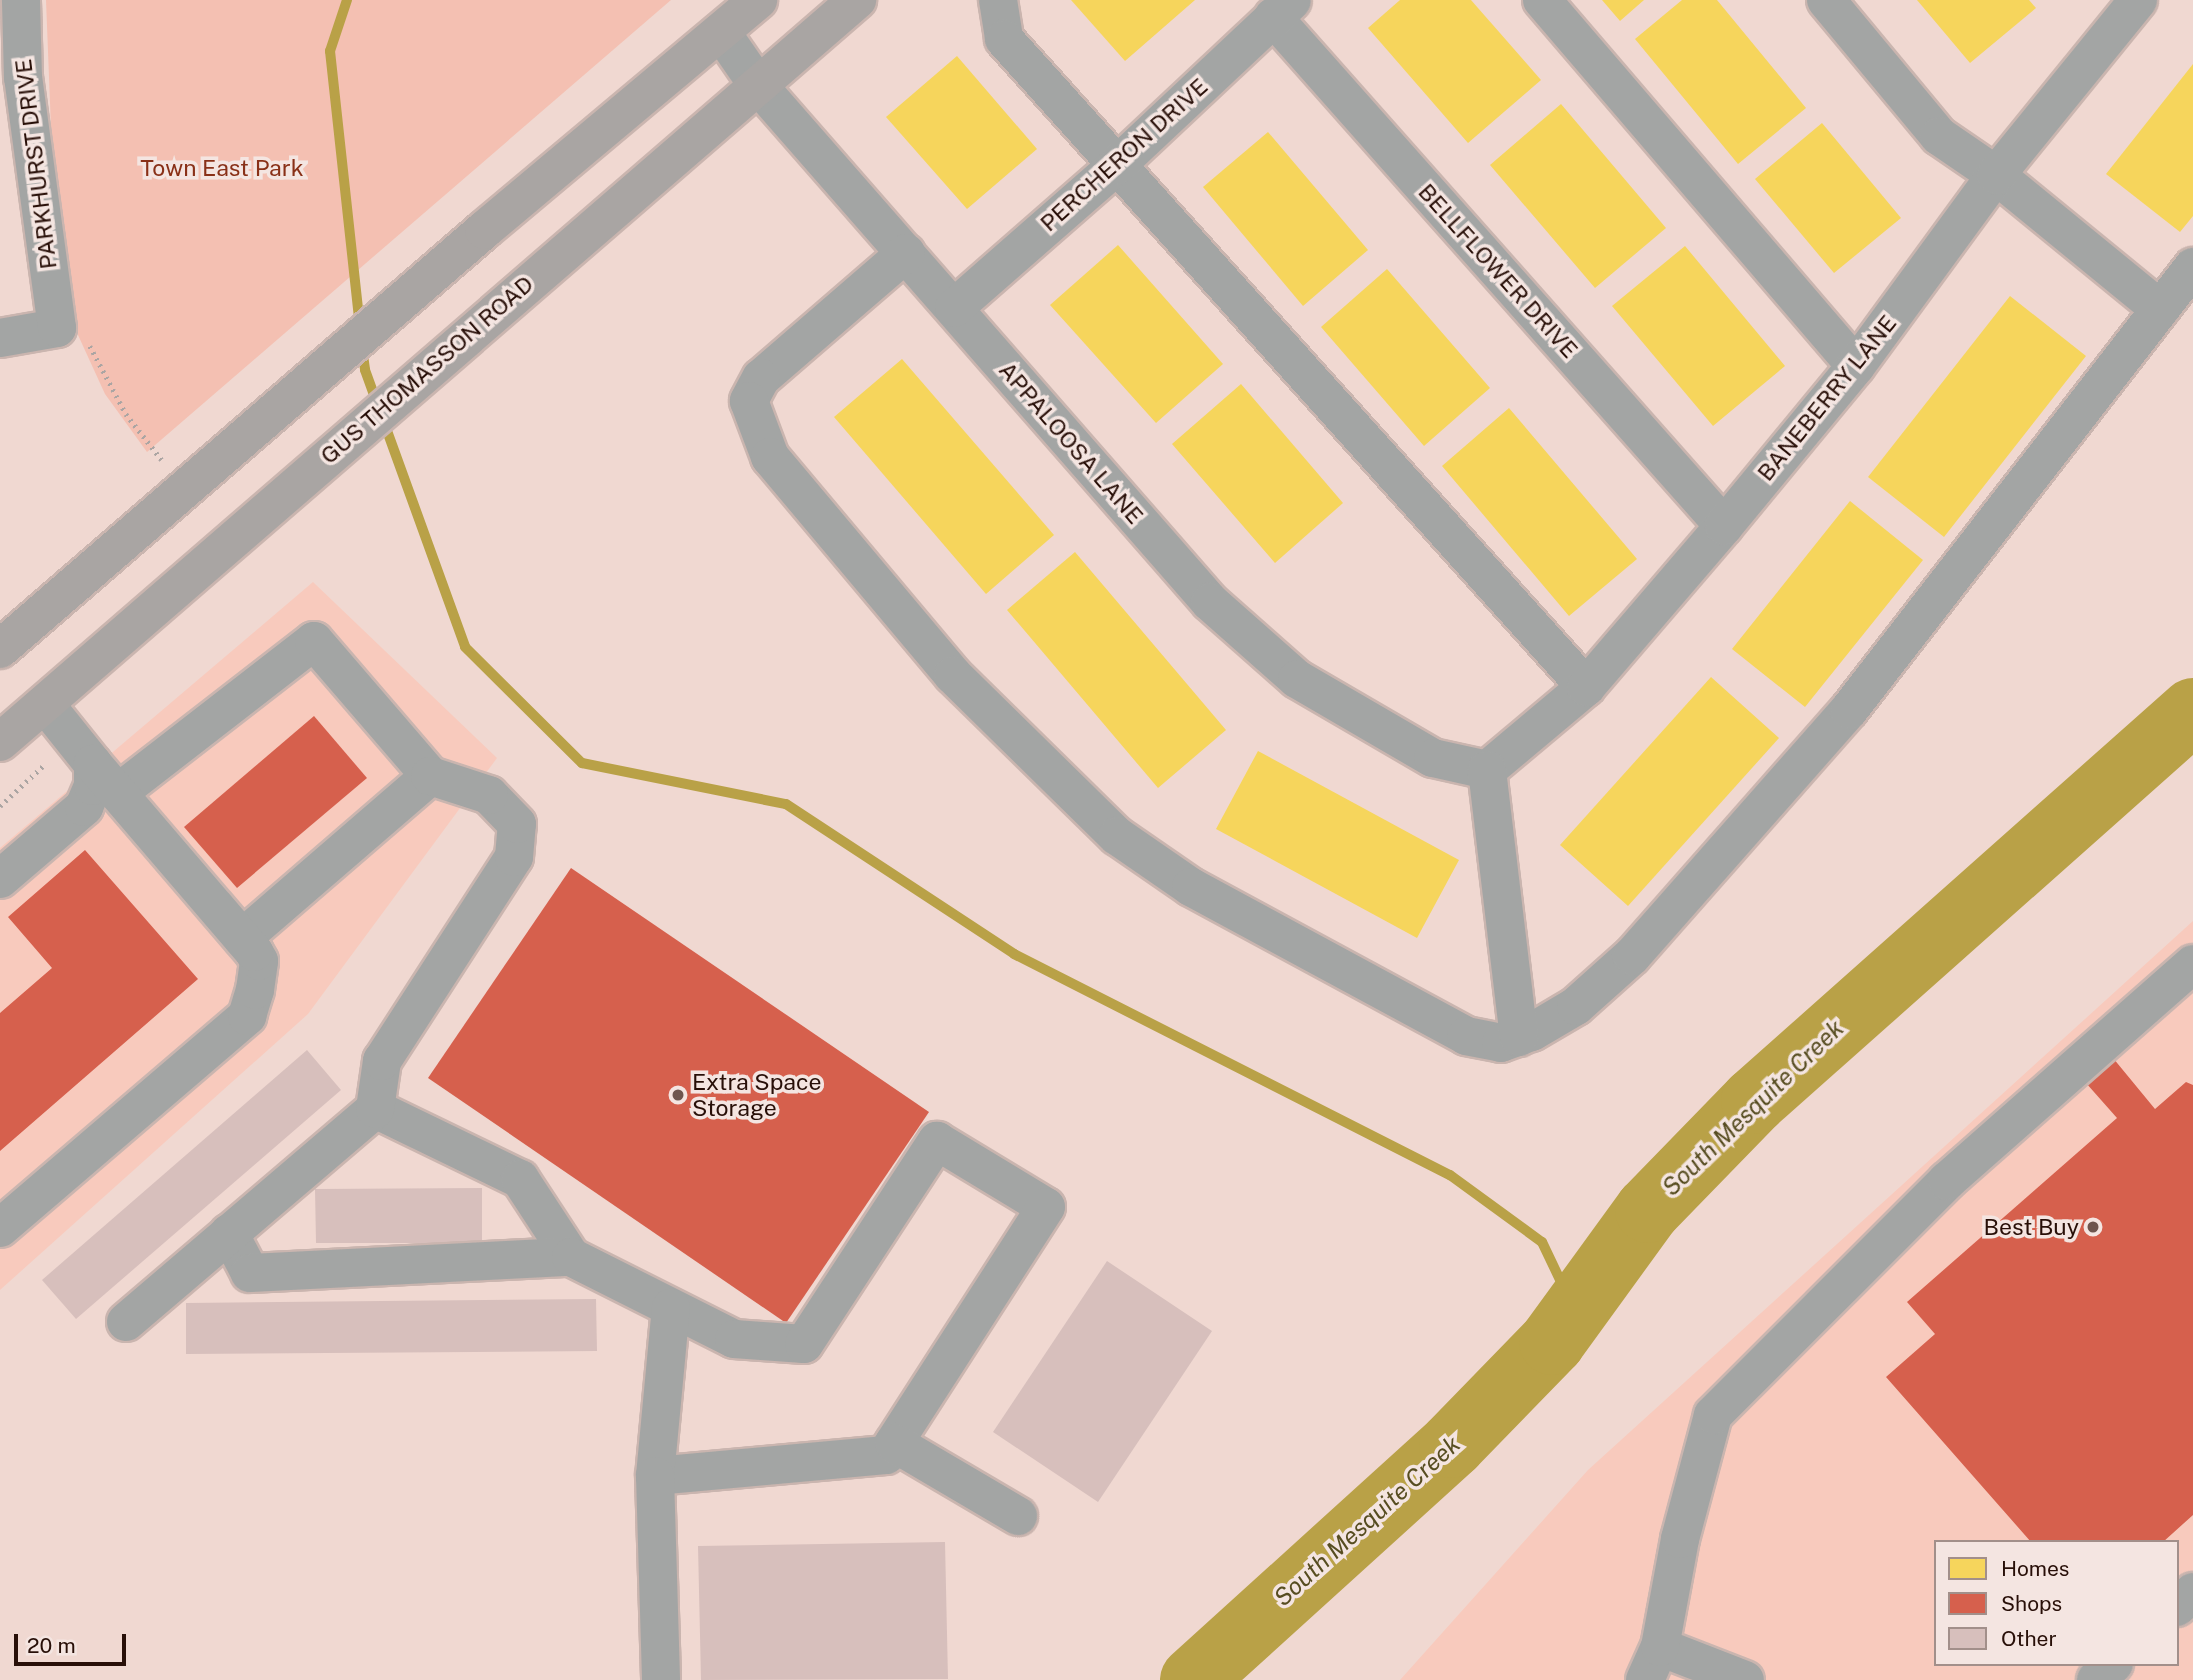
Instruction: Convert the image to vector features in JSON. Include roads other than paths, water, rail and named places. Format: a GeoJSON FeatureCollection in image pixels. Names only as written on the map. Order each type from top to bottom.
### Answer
{"type":"FeatureCollection","features":[{"type":"Feature","properties":{"kind":"main road"},"geometry":{"type":"LineString","coordinates":[[0,649],[484,230],[758,0]]}},
{"type":"Feature","properties":{"kind":"main road","name":"GUS THOMASSON ROAD"},"geometry":{"type":"LineString","coordinates":[[0,742],[490,314],[856,0]]}},
{"type":"Feature","properties":{"kind":"street","name":"PARKHURST DRIVE"},"geometry":{"type":"LineString","coordinates":[[0,338],[73,333],[12,78],[21,0]]}},
{"type":"Feature","properties":{"kind":"street"},"geometry":{"type":"LineString","coordinates":[[998,0],[1004,39],[1586,687]]}},
{"type":"Feature","properties":{"kind":"street"},"geometry":{"type":"LineString","coordinates":[[1542,0],[1856,366]]}},
{"type":"Feature","properties":{"kind":"street"},"geometry":{"type":"LineString","coordinates":[[1826,0],[1939,136],[1996,175],[2160,309]]}},
{"type":"Feature","properties":{"kind":"street","name":"BANEBERRY LANE"},"geometry":{"type":"LineString","coordinates":[[1487,771],[1586,687],[1724,526],[1856,366],[2122,7]]}},
{"type":"Feature","properties":{"kind":"street","name":"PERCHERON DRIVE"},"geometry":{"type":"LineString","coordinates":[[954,308],[1116,166],[1283,9]]}},
{"type":"Feature","properties":{"kind":"street","name":"BELLFLOWER DRIVE"},"geometry":{"type":"LineString","coordinates":[[1283,9],[1724,526]]}},
{"type":"Feature","properties":{"kind":"street","name":"APPALOOSA LANE"},"geometry":{"type":"LineString","coordinates":[[721,32],[757,84],[1210,602],[1287,670],[1433,758],[1487,771]]}},
{"type":"Feature","properties":{"kind":"street"},"geometry":{"type":"LineString","coordinates":[[906,253],[761,378],[749,401],[770,457],[953,675],[1117,836],[1191,887],[1466,1036],[1501,1043],[1519,1037],[1577,1006],[1632,956],[1849,710],[2193,267]]}},
{"type":"Feature","properties":{"kind":"street"},"geometry":{"type":"LineString","coordinates":[[118,793],[314,642],[430,776],[489,795],[517,824],[514,857],[382,1060],[375,1109],[125,1322]]}},
{"type":"Feature","properties":{"kind":"street"},"geometry":{"type":"LineString","coordinates":[[0,1228],[247,1016],[259,961],[45,704]]}},
{"type":"Feature","properties":{"kind":"street"},"geometry":{"type":"LineString","coordinates":[[0,879],[83,807],[93,786],[84,750]]}},
{"type":"Feature","properties":{"kind":"street"},"geometry":{"type":"LineString","coordinates":[[1487,771],[1519,1037]]}},
{"type":"Feature","properties":{"kind":"street"},"geometry":{"type":"LineString","coordinates":[[242,938],[430,776]]}},
{"type":"Feature","properties":{"kind":"street"},"geometry":{"type":"LineString","coordinates":[[1745,1680],[1652,1664],[1713,1415],[1947,1181],[2193,964]]}},
{"type":"Feature","properties":{"kind":"street"},"geometry":{"type":"LineString","coordinates":[[375,1109],[520,1179],[571,1258]]}},
{"type":"Feature","properties":{"kind":"street"},"geometry":{"type":"LineString","coordinates":[[229,1233],[250,1273],[571,1258],[734,1339],[804,1344],[937,1141],[1046,1208],[886,1454],[655,1476]]}},
{"type":"Feature","properties":{"kind":"street"},"geometry":{"type":"LineString","coordinates":[[661,1680],[655,1476],[671,1308]]}},
{"type":"Feature","properties":{"kind":"street"},"geometry":{"type":"LineString","coordinates":[[894,1443],[1018,1516]]}},
{"type":"Feature","properties":{"kind":"street"},"geometry":{"type":"LineString","coordinates":[[2179,1605],[2193,1592]]}},
{"type":"Feature","properties":{"kind":"street"},"geometry":{"type":"LineString","coordinates":[[2096,1680],[2111,1666]]}},
{"type":"Feature","properties":{"kind":"waterway"},"geometry":{"type":"LineString","coordinates":[[347,0],[330,51],[360,325]]}},
{"type":"Feature","properties":{"kind":"waterway"},"geometry":{"type":"LineString","coordinates":[[362,348],[365,370],[465,647],[582,763],[786,804],[1014,954],[1450,1175],[1542,1242],[1563,1286],[1552,1342]]}},
{"type":"Feature","properties":{"kind":"waterway","name":"South Mesquite Creek"},"geometry":{"type":"LineString","coordinates":[[1193,1680],[1452,1445],[1552,1342],[1648,1210],[1754,1101],[2193,711]]}},
{"type":"Feature","properties":{"kind":"place","name":"Extra Space Storage"},"geometry":{"type":"Point","coordinates":[678,1095]}},
{"type":"Feature","properties":{"kind":"place","name":"Best Buy"},"geometry":{"type":"Point","coordinates":[2093,1227]}},
{"type":"Feature","properties":{"kind":"park label","name":"Town East Park"},"geometry":{"type":"Point","coordinates":[222,168]}}]}
